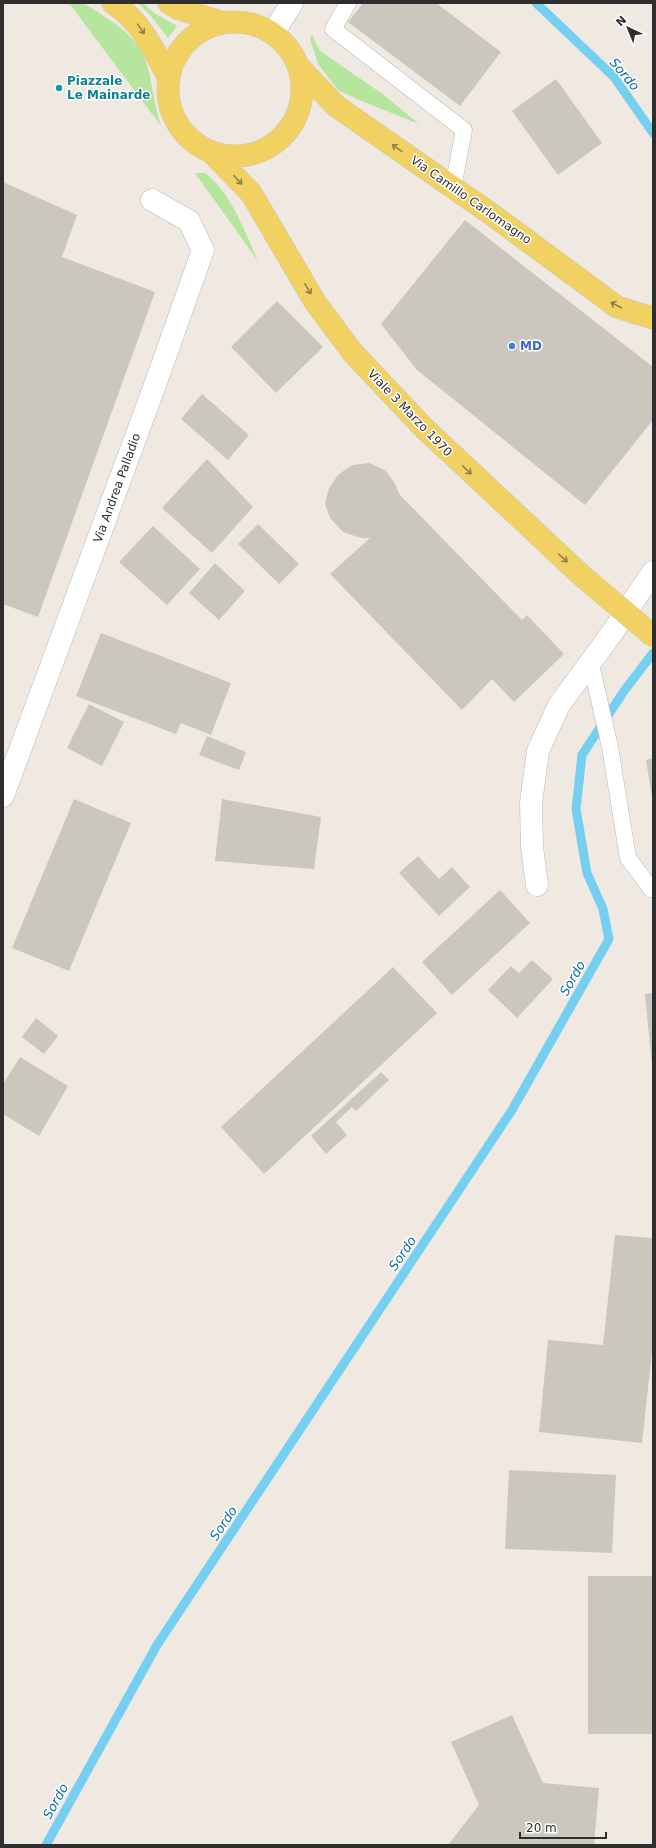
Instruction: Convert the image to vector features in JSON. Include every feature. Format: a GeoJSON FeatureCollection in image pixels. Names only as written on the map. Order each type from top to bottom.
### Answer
{"type":"FeatureCollection","features":[{"type":"Feature","properties":{"kind":"main road"},"geometry":{"type":"LineString","coordinates":[[113,3],[136,22],[148,39],[169,79]]}},
{"type":"Feature","properties":{"kind":"main road"},"geometry":{"type":"LineString","coordinates":[[169,3],[179,9],[224,22],[241,22],[258,25],[273,33],[288,48],[299,67],[302,88],[299,109],[289,128],[274,144],[254,153],[233,156],[211,152],[192,140],[177,123],[169,101],[169,79],[175,59],[188,42],[204,29],[224,22]]}},
{"type":"Feature","properties":{"kind":"main road","name":"Via Camillo Carlomagno"},"geometry":{"type":"LineString","coordinates":[[299,67],[336,106],[494,216],[617,307],[653,318]]}},
{"type":"Feature","properties":{"kind":"main road","name":"Viale 3 Marzo 1970"},"geometry":{"type":"LineString","coordinates":[[211,152],[251,193],[315,302],[353,353],[424,428],[580,574],[653,636]]}},
{"type":"Feature","properties":{"kind":"street"},"geometry":{"type":"LineString","coordinates":[[273,33],[292,3]]}},
{"type":"Feature","properties":{"kind":"street","name":"Via Andrea Palladio"},"geometry":{"type":"LineString","coordinates":[[3,796],[156,385],[204,250],[189,221],[152,200]]}},
{"type":"Feature","properties":{"kind":"street"},"geometry":{"type":"LineString","coordinates":[[537,885],[532,847],[531,803],[538,751],[559,704],[590,660],[612,633],[653,572]]}},
{"type":"Feature","properties":{"kind":"lane"},"geometry":{"type":"LineString","coordinates":[[348,3],[333,29],[464,130],[453,187]]}},
{"type":"Feature","properties":{"kind":"lane"},"geometry":{"type":"LineString","coordinates":[[590,660],[610,747],[628,858],[652,889]]}},
{"type":"Feature","properties":{"kind":"green space"},"geometry":{"type":"Polygon","coordinates":[[[69,3],[81,3],[93,9],[122,29],[134,41],[142,53],[147,65],[161,126],[69,3]]]}},
{"type":"Feature","properties":{"kind":"green space"},"geometry":{"type":"Polygon","coordinates":[[[138,3],[143,3],[154,13],[177,26],[168,38],[151,16],[138,3]]]}},
{"type":"Feature","properties":{"kind":"green space"},"geometry":{"type":"Polygon","coordinates":[[[312,35],[320,51],[384,95],[419,124],[338,90],[318,64],[310,39],[312,35]]]}},
{"type":"Feature","properties":{"kind":"green space"},"geometry":{"type":"Polygon","coordinates":[[[195,173],[205,173],[223,191],[242,225],[258,261],[195,173]]]}},
{"type":"Feature","properties":{"kind":"building"},"geometry":{"type":"Polygon","coordinates":[[[363,3],[436,3],[501,52],[460,106],[348,22],[363,3]]]}},
{"type":"Feature","properties":{"kind":"building"},"geometry":{"type":"Polygon","coordinates":[[[556,79],[602,143],[558,175],[512,111],[556,79]]]}},
{"type":"Feature","properties":{"kind":"building"},"geometry":{"type":"Polygon","coordinates":[[[3,182],[77,215],[62,257],[155,292],[38,617],[3,604],[3,182]]]}},
{"type":"Feature","properties":{"kind":"building","name":"MD"},"geometry":{"type":"Polygon","coordinates":[[[465,220],[653,367],[653,420],[585,505],[417,370],[381,324],[465,220]]]}},
{"type":"Feature","properties":{"kind":"building"},"geometry":{"type":"Polygon","coordinates":[[[277,301],[323,347],[276,393],[231,347],[277,301]]]}},
{"type":"Feature","properties":{"kind":"building"},"geometry":{"type":"Polygon","coordinates":[[[202,394],[249,435],[228,460],[181,419],[202,394]]]}},
{"type":"Feature","properties":{"kind":"building"},"geometry":{"type":"Polygon","coordinates":[[[207,459],[253,507],[212,553],[162,508],[207,459]]]}},
{"type":"Feature","properties":{"kind":"building"},"geometry":{"type":"Polygon","coordinates":[[[369,463],[385,470],[394,482],[400,495],[522,620],[527,615],[564,654],[514,702],[492,679],[462,710],[330,574],[370,538],[361,538],[343,532],[330,518],[325,504],[329,488],[338,475],[352,465],[369,463]]]}},
{"type":"Feature","properties":{"kind":"building"},"geometry":{"type":"Polygon","coordinates":[[[258,524],[299,564],[279,584],[238,544],[258,524]]]}},
{"type":"Feature","properties":{"kind":"building"},"geometry":{"type":"Polygon","coordinates":[[[153,526],[200,569],[167,605],[119,562],[153,526]]]}},
{"type":"Feature","properties":{"kind":"building"},"geometry":{"type":"Polygon","coordinates":[[[215,563],[245,591],[219,620],[189,593],[215,563]]]}},
{"type":"Feature","properties":{"kind":"building"},"geometry":{"type":"Polygon","coordinates":[[[101,633],[231,683],[211,735],[181,723],[176,734],[76,696],[101,633]]]}},
{"type":"Feature","properties":{"kind":"building"},"geometry":{"type":"Polygon","coordinates":[[[89,704],[124,722],[102,766],[67,748],[89,704]]]}},
{"type":"Feature","properties":{"kind":"building"},"geometry":{"type":"Polygon","coordinates":[[[207,736],[246,752],[239,770],[199,755],[207,736]]]}},
{"type":"Feature","properties":{"kind":"building"},"geometry":{"type":"Polygon","coordinates":[[[653,758],[653,797],[652,797],[646,760],[653,758]]]}},
{"type":"Feature","properties":{"kind":"building"},"geometry":{"type":"Polygon","coordinates":[[[74,799],[131,823],[69,971],[12,948],[74,799]]]}},
{"type":"Feature","properties":{"kind":"building"},"geometry":{"type":"Polygon","coordinates":[[[222,799],[321,817],[314,869],[215,861],[222,799]]]}},
{"type":"Feature","properties":{"kind":"building"},"geometry":{"type":"Polygon","coordinates":[[[418,856],[439,879],[452,867],[470,887],[439,916],[399,873],[418,856]]]}},
{"type":"Feature","properties":{"kind":"building"},"geometry":{"type":"Polygon","coordinates":[[[500,890],[530,923],[452,995],[422,962],[500,890]]]}},
{"type":"Feature","properties":{"kind":"building"},"geometry":{"type":"Polygon","coordinates":[[[532,960],[553,979],[517,1018],[488,990],[511,966],[519,973],[532,960]]]}},
{"type":"Feature","properties":{"kind":"building"},"geometry":{"type":"Polygon","coordinates":[[[393,967],[437,1013],[264,1174],[221,1127],[393,967]]]}},
{"type":"Feature","properties":{"kind":"building"},"geometry":{"type":"Polygon","coordinates":[[[653,993],[653,1065],[652,1065],[645,994],[653,993]]]}},
{"type":"Feature","properties":{"kind":"building"},"geometry":{"type":"Polygon","coordinates":[[[36,1018],[58,1036],[44,1054],[22,1037],[36,1018]]]}},
{"type":"Feature","properties":{"kind":"building"},"geometry":{"type":"Polygon","coordinates":[[[20,1057],[68,1086],[39,1136],[3,1114],[3,1084],[20,1057]]]}},
{"type":"Feature","properties":{"kind":"building"},"geometry":{"type":"Polygon","coordinates":[[[381,1072],[389,1080],[356,1111],[352,1107],[336,1122],[347,1135],[326,1154],[311,1136],[381,1072]]]}},
{"type":"Feature","properties":{"kind":"building"},"geometry":{"type":"Polygon","coordinates":[[[615,1235],[653,1238],[653,1342],[642,1443],[539,1432],[548,1340],[603,1345],[615,1235]]]}},
{"type":"Feature","properties":{"kind":"building"},"geometry":{"type":"Polygon","coordinates":[[[509,1470],[616,1475],[612,1553],[505,1549],[509,1470]]]}},
{"type":"Feature","properties":{"kind":"building"},"geometry":{"type":"Polygon","coordinates":[[[588,1576],[653,1576],[653,1734],[588,1734],[588,1576]]]}},
{"type":"Feature","properties":{"kind":"building"},"geometry":{"type":"Polygon","coordinates":[[[512,1715],[543,1783],[599,1788],[594,1845],[448,1845],[479,1805],[451,1742],[512,1715]]]}},
{"type":"Feature","properties":{"kind":"waterway","name":"Sordo"},"geometry":{"type":"LineString","coordinates":[[536,3],[614,77],[653,133]]}},
{"type":"Feature","properties":{"kind":"waterway","name":"Sordo"},"geometry":{"type":"LineString","coordinates":[[46,1845],[157,1645],[512,1110],[609,939],[603,909],[587,873],[576,809],[582,755],[624,691],[653,653]]}},
{"type":"Feature","properties":{"kind":"place","name":"Piazzale Le Mainarde"},"geometry":{"type":"Point","coordinates":[59,88]}},
{"type":"Feature","properties":{"kind":"place","name":"MD"},"geometry":{"type":"Point","coordinates":[512,346]}}]}
